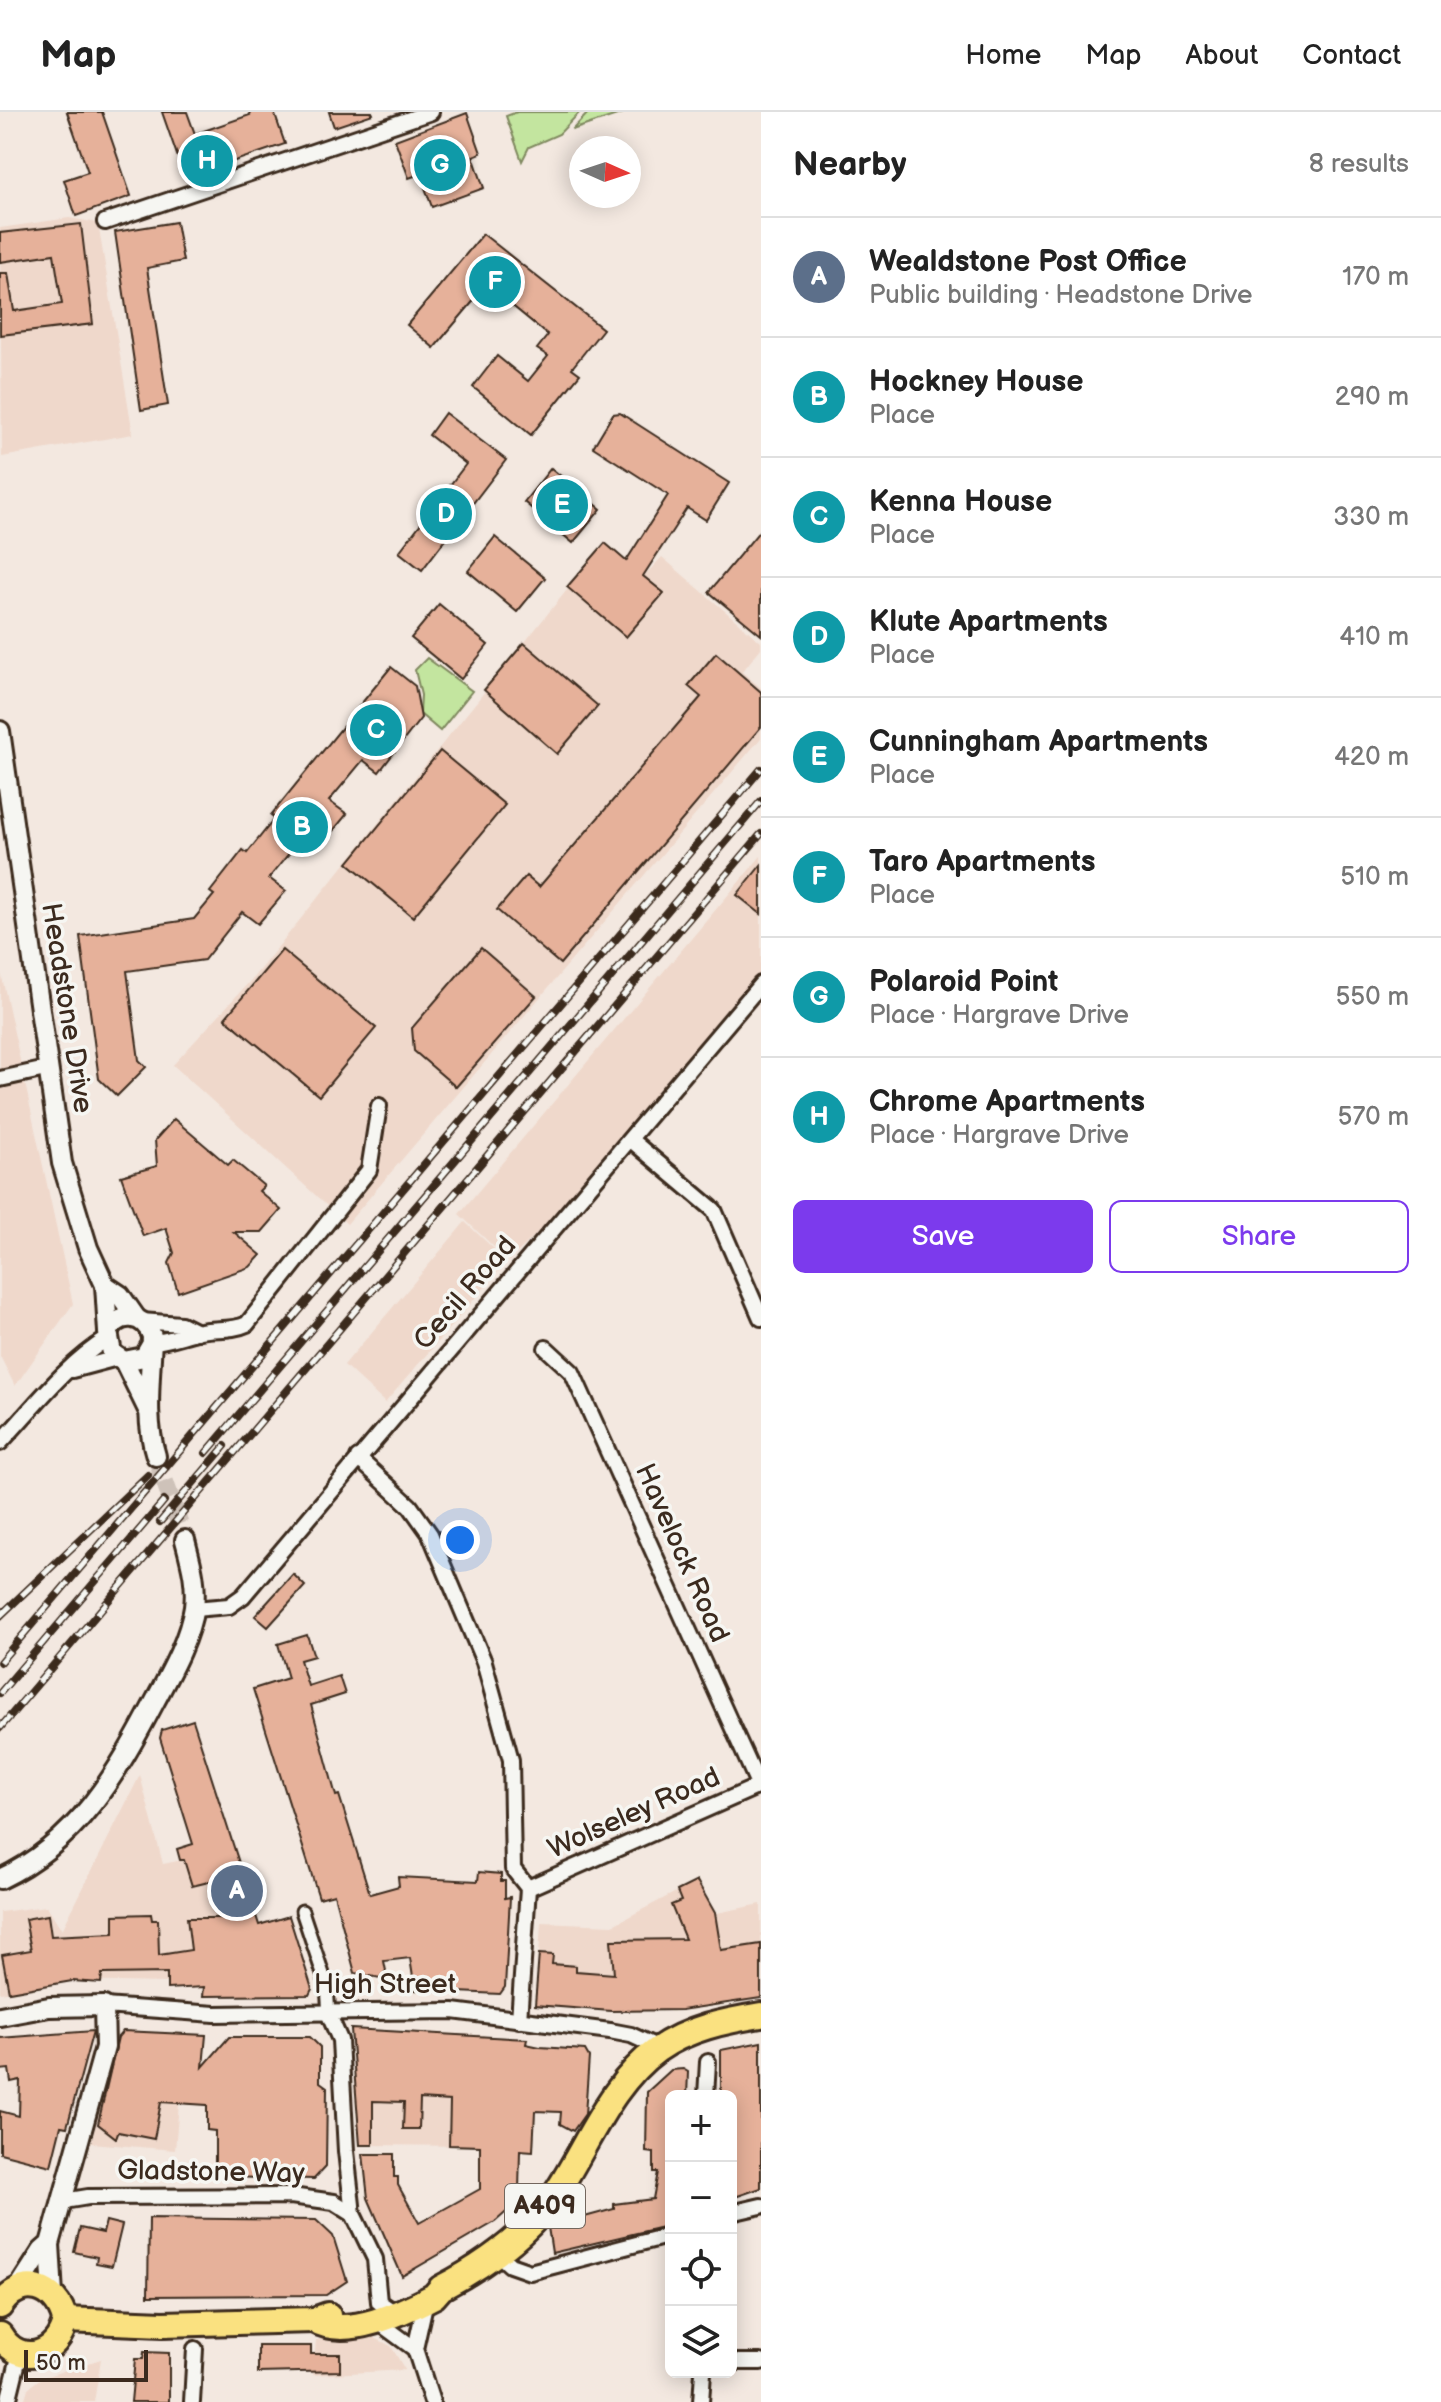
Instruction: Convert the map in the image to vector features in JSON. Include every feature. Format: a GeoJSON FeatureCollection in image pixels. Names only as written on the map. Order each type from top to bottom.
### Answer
{"type":"FeatureCollection","features":[{"type":"Feature","properties":{"kind":"main road","name":"A409"},"geometry":{"type":"LineString","coordinates":[[65,2320],[163,2324],[314,2320],[327,2328],[384,2312],[424,2285],[434,2294],[497,2253],[537,2217],[556,2193],[617,2093],[641,2062],[659,2048],[690,2032],[761,2015]]}},
{"type":"Feature","properties":{"kind":"main road"},"geometry":{"type":"LineString","coordinates":[[6,2343],[41,2353],[51,2348],[63,2332],[65,2320],[62,2306],[53,2295],[37,2287],[8,2298]]}},
{"type":"Feature","properties":{"kind":"street"},"geometry":{"type":"LineString","coordinates":[[105,222],[431,112]]}},
{"type":"Feature","properties":{"kind":"street","name":"Headstone Drive"},"geometry":{"type":"LineString","coordinates":[[0,731],[46,1069],[62,1163],[88,1248],[105,1285],[108,1336]]}},
{"type":"Feature","properties":{"kind":"street","name":"Cecil Road"},"geometry":{"type":"LineString","coordinates":[[194,1609],[229,1606],[243,1596],[761,984]]}},
{"type":"Feature","properties":{"kind":"street"},"geometry":{"type":"LineString","coordinates":[[0,1079],[46,1069]]}},
{"type":"Feature","properties":{"kind":"street"},"geometry":{"type":"LineString","coordinates":[[151,1344],[177,1340],[197,1332],[232,1331],[247,1324],[369,1170],[379,1106]]}},
{"type":"Feature","properties":{"kind":"street"},"geometry":{"type":"LineString","coordinates":[[631,1140],[714,1210],[761,1318]]}},
{"type":"Feature","properties":{"kind":"street","name":"Headstone Drive"},"geometry":{"type":"LineString","coordinates":[[105,1285],[120,1295],[139,1319]]}},
{"type":"Feature","properties":{"kind":"street"},"geometry":{"type":"LineString","coordinates":[[0,1443],[53,1384],[108,1336],[121,1319],[181,1324],[197,1332]]}},
{"type":"Feature","properties":{"kind":"street"},"geometry":{"type":"LineString","coordinates":[[139,1319],[150,1330],[153,1382],[148,1410]]}},
{"type":"Feature","properties":{"kind":"street"},"geometry":{"type":"LineString","coordinates":[[108,1336],[148,1410],[156,1456]]}},
{"type":"Feature","properties":{"kind":"street"},"geometry":{"type":"LineString","coordinates":[[71,1370],[144,1357],[151,1344]]}},
{"type":"Feature","properties":{"kind":"street","name":"Havelock Road"},"geometry":{"type":"LineString","coordinates":[[546,1348],[572,1372],[760,1786]]}},
{"type":"Feature","properties":{"kind":"street"},"geometry":{"type":"LineString","coordinates":[[358,1458],[410,1506],[430,1534],[484,1662],[511,1760],[513,1869],[528,1888],[519,2020]]}},
{"type":"Feature","properties":{"kind":"street"},"geometry":{"type":"LineString","coordinates":[[0,1879],[29,1865],[56,1844],[99,1797],[120,1767],[181,1648],[194,1609],[194,1571],[185,1540]]}},
{"type":"Feature","properties":{"kind":"street","name":"Wolseley Road"},"geometry":{"type":"LineString","coordinates":[[528,1888],[760,1786]]}},
{"type":"Feature","properties":{"kind":"street"},"geometry":{"type":"LineString","coordinates":[[302,1911],[327,1986],[329,2015],[340,2040],[353,2214],[375,2259],[384,2312],[415,2349],[432,2402]]}},
{"type":"Feature","properties":{"kind":"street"},"geometry":{"type":"LineString","coordinates":[[53,2295],[50,2244],[105,2047],[104,2006]]}},
{"type":"Feature","properties":{"kind":"street","name":"High Street"},"geometry":{"type":"LineString","coordinates":[[0,2016],[49,2007],[104,2006],[215,2014],[329,2015],[401,2010],[453,2011],[610,2031],[631,2035],[659,2048]]}},
{"type":"Feature","properties":{"kind":"street"},"geometry":{"type":"LineString","coordinates":[[706,2090],[708,2062]]}},
{"type":"Feature","properties":{"kind":"street","name":"Gladstone Way"},"geometry":{"type":"LineString","coordinates":[[64,2201],[88,2197],[291,2196],[334,2202],[353,2214]]}},
{"type":"Feature","properties":{"kind":"street"},"geometry":{"type":"LineString","coordinates":[[737,2212],[761,2206]]}},
{"type":"Feature","properties":{"kind":"street"},"geometry":{"type":"LineString","coordinates":[[497,2253],[510,2265],[530,2272],[665,2237]]}},
{"type":"Feature","properties":{"kind":"street"},"geometry":{"type":"LineString","coordinates":[[8,2298],[50,2244]]}},
{"type":"Feature","properties":{"kind":"street"},"geometry":{"type":"LineString","coordinates":[[415,2349],[434,2294]]}},
{"type":"Feature","properties":{"kind":"street"},"geometry":{"type":"LineString","coordinates":[[6,2343],[8,2402]]}},
{"type":"Feature","properties":{"kind":"street"},"geometry":{"type":"LineString","coordinates":[[192,2402],[195,2349]]}},
{"type":"Feature","properties":{"kind":"street"},"geometry":{"type":"LineString","coordinates":[[737,2362],[761,2362]]}},
{"type":"Feature","properties":{"kind":"street"},"geometry":{"type":"LineString","coordinates":[[701,2402],[703,2378]]}},
{"type":"Feature","properties":{"kind":"shaded area"},"geometry":{"type":"Polygon","coordinates":[[[69,218],[98,223],[133,434],[2,457],[0,228],[69,218]]]}},
{"type":"Feature","properties":{"kind":"shaded area"},"geometry":{"type":"Polygon","coordinates":[[[605,543],[645,575],[662,557],[761,642],[761,648],[742,672],[761,688],[761,738],[347,1224],[173,1065],[252,979],[605,543]]]}},
{"type":"Feature","properties":{"kind":"shaded area"},"geometry":{"type":"Polygon","coordinates":[[[761,856],[761,984],[631,1140],[509,1261],[459,1214],[761,856]]]}},
{"type":"Feature","properties":{"kind":"shaded area"},"geometry":{"type":"Polygon","coordinates":[[[0,968],[73,1304],[15,1386],[0,1356],[0,968]]]}},
{"type":"Feature","properties":{"kind":"shaded area"},"geometry":{"type":"Polygon","coordinates":[[[465,1222],[507,1261],[385,1403],[344,1365],[465,1222]]]}},
{"type":"Feature","properties":{"kind":"shaded area"},"geometry":{"type":"Polygon","coordinates":[[[140,1775],[163,1864],[235,1849],[259,1924],[289,1916],[312,1989],[309,1995],[203,1996],[203,1988],[167,1989],[166,1983],[72,1981],[0,1993],[0,1912],[47,1906],[62,1930],[140,1775]]]}},
{"type":"Feature","properties":{"kind":"shaded area"},"geometry":{"type":"Polygon","coordinates":[[[697,1881],[712,1914],[761,1904],[761,1998],[658,2011],[615,2011],[536,2002],[541,1922],[613,1925],[697,1881]]]}},
{"type":"Feature","properties":{"kind":"shaded area"},"geometry":{"type":"Polygon","coordinates":[[[355,2029],[484,2035],[480,2146],[360,2145],[351,2033],[355,2029]]]}},
{"type":"Feature","properties":{"kind":"shaded area"},"geometry":{"type":"Polygon","coordinates":[[[123,2031],[206,2035],[200,2105],[179,2104],[175,2150],[91,2143],[118,2037],[123,2031]]]}},
{"type":"Feature","properties":{"kind":"shaded area"},"geometry":{"type":"Polygon","coordinates":[[[369,2335],[391,2346],[405,2370],[313,2375],[316,2340],[369,2335]]]}},
{"type":"Feature","properties":{"kind":"shaded area"},"geometry":{"type":"Polygon","coordinates":[[[101,2359],[94,2402],[24,2402],[28,2388],[41,2378],[101,2359]]]}},
{"type":"Feature","properties":{"kind":"green space"},"geometry":{"type":"Polygon","coordinates":[[[517,112],[580,112],[559,134],[529,147],[522,161],[506,116],[517,112]]]}},
{"type":"Feature","properties":{"kind":"green space"},"geometry":{"type":"Polygon","coordinates":[[[589,112],[626,112],[572,130],[589,112]]]}},
{"type":"Feature","properties":{"kind":"green space"},"geometry":{"type":"Polygon","coordinates":[[[427,658],[472,691],[440,731],[420,714],[421,695],[415,670],[427,658]]]}},
{"type":"Feature","properties":{"kind":"building"},"geometry":{"type":"Polygon","coordinates":[[[67,112],[102,112],[131,196],[76,216],[64,180],[88,172],[67,112]]]}},
{"type":"Feature","properties":{"kind":"building"},"geometry":{"type":"Polygon","coordinates":[[[162,112],[187,112],[195,134],[250,115],[249,112],[274,112],[285,144],[185,178],[162,112]]]}},
{"type":"Feature","properties":{"kind":"building"},"geometry":{"type":"Polygon","coordinates":[[[329,112],[372,112],[373,114],[334,127],[329,112]]]}},
{"type":"Feature","properties":{"kind":"building"},"geometry":{"type":"Polygon","coordinates":[[[467,113],[481,153],[473,156],[484,188],[432,207],[420,174],[409,178],[395,140],[467,113]]]}},
{"type":"Feature","properties":{"kind":"building"},"geometry":{"type":"Polygon","coordinates":[[[176,222],[183,261],[147,268],[168,405],[141,410],[115,232],[176,222]]]}},
{"type":"Feature","properties":{"kind":"building"},"geometry":{"type":"Polygon","coordinates":[[[81,224],[93,324],[0,335],[0,273],[8,273],[14,311],[62,304],[54,254],[0,262],[0,233],[81,224]]]}},
{"type":"Feature","properties":{"kind":"building"},"geometry":{"type":"Polygon","coordinates":[[[483,234],[603,329],[572,368],[580,374],[531,435],[473,387],[497,356],[528,381],[548,356],[537,349],[548,335],[487,285],[434,348],[407,325],[483,234]]]}},
{"type":"Feature","properties":{"kind":"building"},"geometry":{"type":"Polygon","coordinates":[[[445,413],[506,460],[422,570],[399,552],[466,464],[429,435],[445,413]]]}},
{"type":"Feature","properties":{"kind":"building"},"geometry":{"type":"Polygon","coordinates":[[[620,413],[729,483],[706,520],[687,508],[643,576],[664,593],[626,637],[567,587],[605,543],[626,561],[668,495],[593,447],[613,414],[620,413]]]}},
{"type":"Feature","properties":{"kind":"building"},"geometry":{"type":"Polygon","coordinates":[[[551,468],[601,509],[573,543],[524,502],[551,468]]]}},
{"type":"Feature","properties":{"kind":"building"},"geometry":{"type":"Polygon","coordinates":[[[761,529],[761,635],[709,592],[761,529]]]}},
{"type":"Feature","properties":{"kind":"building"},"geometry":{"type":"Polygon","coordinates":[[[495,537],[545,578],[517,612],[468,571],[495,537]]]}},
{"type":"Feature","properties":{"kind":"building"},"geometry":{"type":"Polygon","coordinates":[[[439,604],[488,645],[461,679],[411,638],[439,604]]]}},
{"type":"Feature","properties":{"kind":"building"},"geometry":{"type":"Polygon","coordinates":[[[524,643],[598,706],[557,754],[484,690],[524,643]]]}},
{"type":"Feature","properties":{"kind":"building"},"geometry":{"type":"Polygon","coordinates":[[[716,653],[761,692],[761,727],[560,964],[497,910],[526,876],[539,887],[701,697],[688,686],[716,653]]]}},
{"type":"Feature","properties":{"kind":"building"},"geometry":{"type":"Polygon","coordinates":[[[391,667],[415,686],[421,718],[379,772],[363,760],[329,801],[347,814],[319,848],[304,835],[269,878],[286,891],[258,924],[242,912],[204,960],[127,971],[139,1060],[146,1067],[117,1096],[99,1079],[80,936],[194,919],[214,895],[210,892],[243,850],[247,853],[275,818],[271,815],[391,667]]]}},
{"type":"Feature","properties":{"kind":"building"},"geometry":{"type":"Polygon","coordinates":[[[440,751],[505,805],[413,917],[348,863],[440,751]]]}},
{"type":"Feature","properties":{"kind":"building"},"geometry":{"type":"Polygon","coordinates":[[[761,865],[761,914],[737,895],[761,865]]]}},
{"type":"Feature","properties":{"kind":"building"},"geometry":{"type":"Polygon","coordinates":[[[481,948],[536,996],[456,1087],[414,1051],[412,1028],[481,948]]]}},
{"type":"Feature","properties":{"kind":"building"},"geometry":{"type":"Polygon","coordinates":[[[282,950],[376,1028],[319,1096],[225,1018],[282,950]]]}},
{"type":"Feature","properties":{"kind":"building"},"geometry":{"type":"Polygon","coordinates":[[[174,1119],[228,1165],[233,1160],[264,1186],[259,1191],[281,1210],[262,1232],[234,1232],[261,1255],[250,1267],[178,1292],[169,1263],[174,1253],[166,1228],[143,1236],[121,1176],[157,1166],[155,1140],[174,1119]]]}},
{"type":"Feature","properties":{"kind":"building"},"geometry":{"type":"Polygon","coordinates":[[[293,1574],[305,1586],[268,1627],[255,1616],[293,1574]]]}},
{"type":"Feature","properties":{"kind":"building"},"geometry":{"type":"Polygon","coordinates":[[[307,1635],[314,1656],[300,1660],[308,1686],[339,1676],[345,1694],[311,1705],[336,1796],[339,1795],[370,1894],[399,1886],[398,1877],[478,1881],[479,1872],[501,1874],[501,1881],[505,1881],[505,1898],[510,1897],[505,1987],[500,1994],[415,1990],[410,1958],[384,1961],[386,1971],[380,1978],[355,1973],[334,1894],[319,1898],[253,1689],[288,1678],[278,1644],[307,1635]]]}},
{"type":"Feature","properties":{"kind":"building"},"geometry":{"type":"Polygon","coordinates":[[[193,1720],[259,1925],[289,1916],[312,1989],[309,1995],[203,1996],[204,1987],[167,1989],[167,1973],[102,1974],[101,1983],[72,1981],[9,1992],[2,1955],[31,1950],[25,1919],[48,1915],[51,1936],[114,1933],[114,1915],[151,1914],[152,1920],[158,1920],[159,1955],[191,1950],[187,1918],[234,1918],[221,1879],[192,1886],[177,1849],[193,1844],[160,1738],[162,1730],[193,1720]]]}},
{"type":"Feature","properties":{"kind":"building"},"geometry":{"type":"Polygon","coordinates":[[[697,1881],[715,1913],[721,1950],[761,1944],[761,1998],[681,2010],[611,2011],[535,2005],[539,1954],[553,1955],[552,1964],[576,1966],[576,1971],[614,1974],[611,1940],[685,1939],[671,1905],[681,1901],[677,1891],[697,1881]]]}},
{"type":"Feature","properties":{"kind":"building"},"geometry":{"type":"Polygon","coordinates":[[[351,2029],[527,2039],[526,2044],[540,2047],[585,2050],[589,2057],[585,2114],[573,2131],[560,2124],[561,2112],[535,2111],[533,2151],[520,2150],[519,2191],[514,2191],[513,2206],[495,2222],[402,2276],[368,2198],[363,2154],[394,2154],[394,2177],[398,2177],[398,2185],[419,2223],[480,2189],[480,2146],[449,2145],[450,2101],[420,2099],[419,2129],[403,2129],[404,2102],[373,2101],[373,2145],[360,2145],[351,2029]]]}},
{"type":"Feature","properties":{"kind":"building"},"geometry":{"type":"Polygon","coordinates":[[[93,2031],[67,2127],[61,2126],[51,2166],[0,2153],[0,2111],[19,2116],[20,2080],[11,2082],[9,2069],[0,2070],[0,2038],[93,2031]]]}},
{"type":"Feature","properties":{"kind":"building"},"geometry":{"type":"Polygon","coordinates":[[[123,2031],[206,2035],[203,2067],[229,2037],[310,2037],[320,2047],[320,2082],[327,2087],[326,2166],[314,2179],[224,2177],[215,2169],[215,2131],[207,2130],[207,2105],[161,2102],[154,2139],[118,2132],[116,2138],[98,2124],[118,2037],[123,2031]]]}},
{"type":"Feature","properties":{"kind":"building"},"geometry":{"type":"Polygon","coordinates":[[[761,2042],[761,2188],[737,2196],[737,2090],[721,2090],[721,2050],[761,2042]]]}},
{"type":"Feature","properties":{"kind":"building"},"geometry":{"type":"Polygon","coordinates":[[[671,2070],[688,2072],[687,2090],[665,2090],[665,2226],[552,2253],[548,2227],[562,2221],[562,2217],[580,2213],[581,2218],[614,2209],[614,2204],[653,2199],[658,2172],[654,2172],[654,2153],[646,2152],[647,2092],[671,2070]]]}},
{"type":"Feature","properties":{"kind":"building"},"geometry":{"type":"Polygon","coordinates":[[[149,2218],[316,2220],[333,2236],[347,2281],[326,2295],[148,2296],[149,2218]]]}},
{"type":"Feature","properties":{"kind":"building"},"geometry":{"type":"Polygon","coordinates":[[[106,2221],[122,2225],[112,2266],[96,2263],[97,2257],[74,2252],[80,2228],[103,2233],[106,2221]]]}},
{"type":"Feature","properties":{"kind":"building"},"geometry":{"type":"Polygon","coordinates":[[[258,2346],[311,2346],[311,2354],[340,2354],[340,2371],[258,2373],[258,2346]]]}},
{"type":"Feature","properties":{"kind":"building"},"geometry":{"type":"Polygon","coordinates":[[[144,2352],[169,2353],[169,2402],[131,2402],[135,2359],[143,2359],[144,2352]]]}},
{"type":"Feature","properties":{"kind":"tunnel"},"geometry":{"type":"LineString","coordinates":[[156,1456],[185,1540]]}},
{"type":"Feature","properties":{"kind":"railway"},"geometry":{"type":"LineString","coordinates":[[0,1662],[761,769]]}},
{"type":"Feature","properties":{"kind":"railway"},"geometry":{"type":"LineString","coordinates":[[206,1453],[761,801]]}},
{"type":"Feature","properties":{"kind":"railway"},"geometry":{"type":"LineString","coordinates":[[0,1728],[761,834]]}},
{"type":"Feature","properties":{"kind":"railway"},"geometry":{"type":"LineString","coordinates":[[160,1522],[225,1446]]}},
{"type":"Feature","properties":{"kind":"railway"},"geometry":{"type":"LineString","coordinates":[[0,1616],[148,1475]]}},
{"type":"Feature","properties":{"kind":"railway"},"geometry":{"type":"LineString","coordinates":[[0,1693],[164,1501]]}},
{"type":"Feature","properties":{"kind":"place","name":"Chrome Apartments"},"geometry":{"type":"Point","coordinates":[207,161]}},
{"type":"Feature","properties":{"kind":"place","name":"Polaroid Point"},"geometry":{"type":"Point","coordinates":[440,165]}},
{"type":"Feature","properties":{"kind":"place","name":"Taro Apartments"},"geometry":{"type":"Point","coordinates":[495,282]}},
{"type":"Feature","properties":{"kind":"place","name":"Cunningham Apartments"},"geometry":{"type":"Point","coordinates":[562,505]}},
{"type":"Feature","properties":{"kind":"place","name":"Klute Apartments"},"geometry":{"type":"Point","coordinates":[446,514]}},
{"type":"Feature","properties":{"kind":"place","name":"Kenna House"},"geometry":{"type":"Point","coordinates":[376,730]}},
{"type":"Feature","properties":{"kind":"place","name":"Hockney House"},"geometry":{"type":"Point","coordinates":[302,827]}},
{"type":"Feature","properties":{"kind":"place","name":"Wealdstone Post Office"},"geometry":{"type":"Point","coordinates":[237,1891]}}]}
